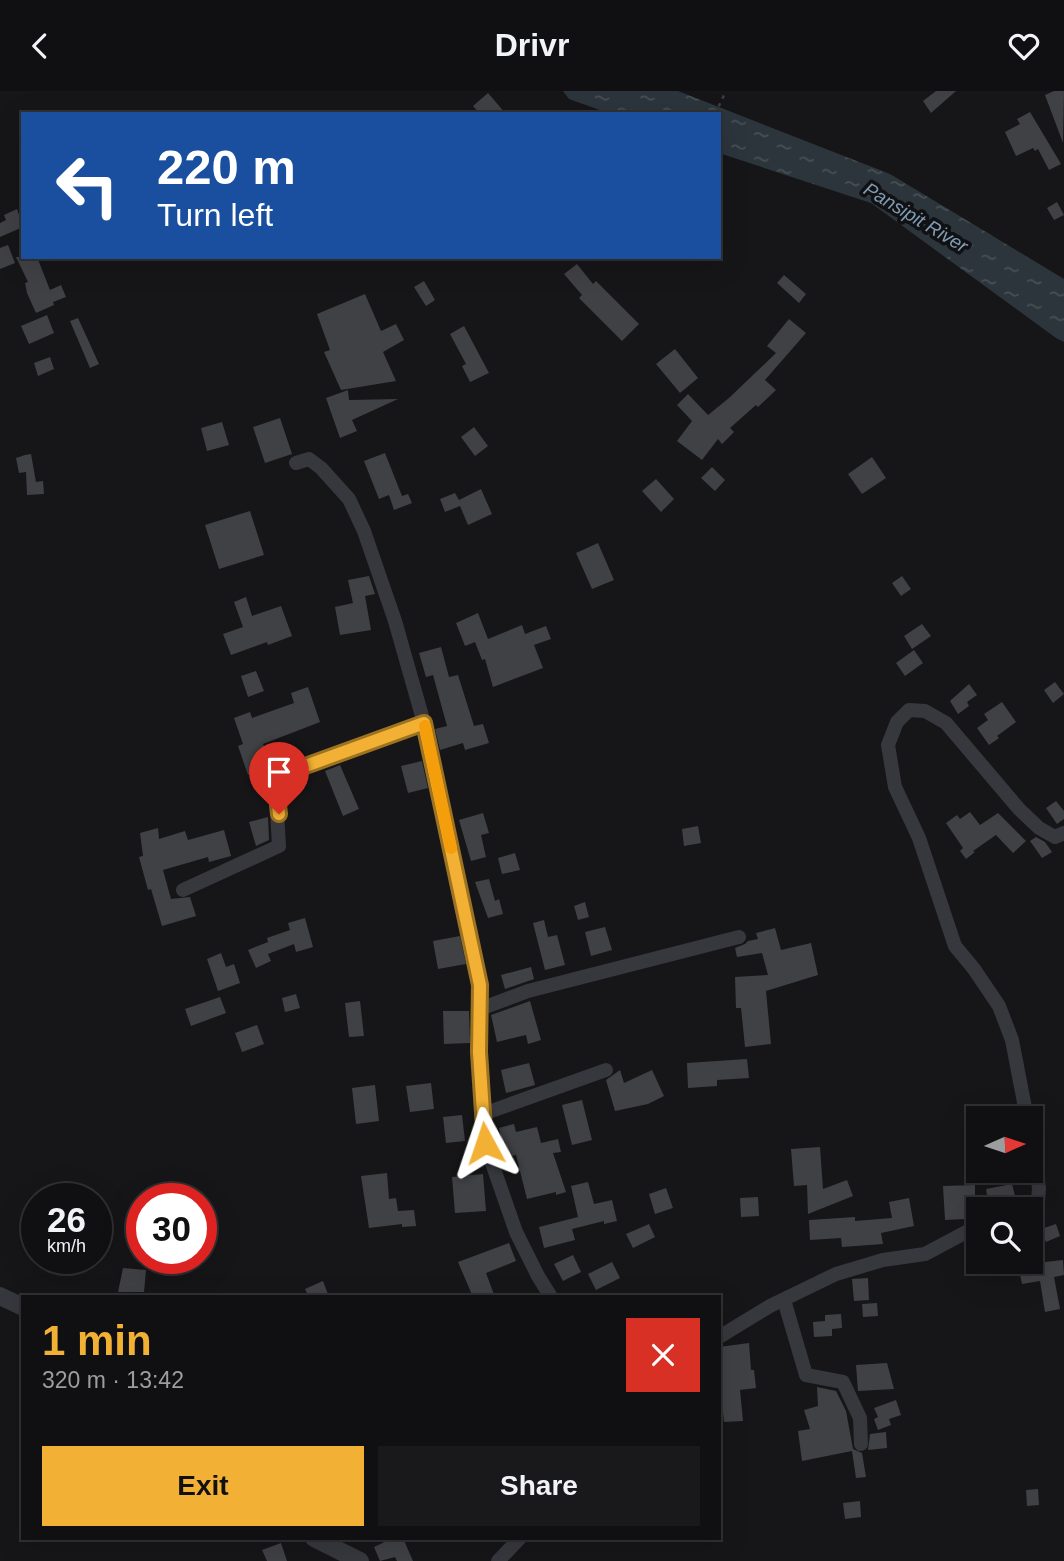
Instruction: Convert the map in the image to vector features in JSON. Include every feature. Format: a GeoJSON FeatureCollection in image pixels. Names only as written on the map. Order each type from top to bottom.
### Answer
{"type":"FeatureCollection","features":[{"type":"Feature","properties":{"kind":"street"},"geometry":{"type":"LineString","coordinates":[[296,463],[309,459],[321,468],[349,499],[364,531],[395,621],[424,723],[480,985],[479,1052],[485,1143],[516,1233],[550,1295]]}},
{"type":"Feature","properties":{"kind":"street"},"geometry":{"type":"LineString","coordinates":[[1025,1106],[1012,1040],[999,1006],[955,946],[919,838],[895,787],[888,745],[897,722],[909,710],[925,711],[946,723],[985,771],[1039,828],[1055,837],[1064,834]]}},
{"type":"Feature","properties":{"kind":"street"},"geometry":{"type":"LineString","coordinates":[[183,890],[279,846],[275,777],[424,723]]}},
{"type":"Feature","properties":{"kind":"street"},"geometry":{"type":"LineString","coordinates":[[480,1009],[528,991],[739,937]]}},
{"type":"Feature","properties":{"kind":"street"},"geometry":{"type":"LineString","coordinates":[[483,1114],[606,1070]]}},
{"type":"Feature","properties":{"kind":"street"},"geometry":{"type":"LineString","coordinates":[[721,1335],[836,1274],[883,1260],[925,1254],[966,1232]]}},
{"type":"Feature","properties":{"kind":"street"},"geometry":{"type":"LineString","coordinates":[[0,1296],[21,1306]]}},
{"type":"Feature","properties":{"kind":"street"},"geometry":{"type":"LineString","coordinates":[[784,1300],[806,1375],[844,1382],[860,1418],[861,1444]]}},
{"type":"Feature","properties":{"kind":"street"},"geometry":{"type":"LineString","coordinates":[[318,1540],[360,1561]]}},
{"type":"Feature","properties":{"kind":"street"},"geometry":{"type":"LineString","coordinates":[[498,1561],[518,1540]]}},
{"type":"Feature","properties":{"kind":"path"},"geometry":{"type":"LineString","coordinates":[[716,112],[726,91]]}},
{"type":"Feature","properties":{"kind":"water","name":"Pansipit River"},"geometry":{"type":"Polygon","coordinates":[[[563,91],[678,91],[890,174],[1064,279],[1064,342],[871,203],[721,154],[721,112],[605,112],[569,99],[563,91]]]}},
{"type":"Feature","properties":{"kind":"building"},"geometry":{"type":"Polygon","coordinates":[[[936,91],[956,91],[931,113],[923,101],[936,91]]]}},
{"type":"Feature","properties":{"kind":"building"},"geometry":{"type":"Polygon","coordinates":[[[1064,91],[1063,143],[1045,95],[1064,91]]]}},
{"type":"Feature","properties":{"kind":"building"},"geometry":{"type":"Polygon","coordinates":[[[488,93],[504,112],[478,112],[473,106],[488,93]]]}},
{"type":"Feature","properties":{"kind":"building"},"geometry":{"type":"Polygon","coordinates":[[[1030,112],[1061,164],[1049,170],[1038,149],[1035,151],[1033,148],[1016,156],[1005,132],[1020,124],[1017,119],[1030,112]]]}},
{"type":"Feature","properties":{"kind":"building"},"geometry":{"type":"Polygon","coordinates":[[[1057,202],[1064,215],[1054,220],[1047,208],[1057,202]]]}},
{"type":"Feature","properties":{"kind":"building"},"geometry":{"type":"Polygon","coordinates":[[[17,209],[21,228],[0,237],[0,223],[6,220],[4,215],[17,209]]]}},
{"type":"Feature","properties":{"kind":"building"},"geometry":{"type":"Polygon","coordinates":[[[8,245],[15,263],[0,269],[0,248],[8,245]]]}},
{"type":"Feature","properties":{"kind":"building"},"geometry":{"type":"Polygon","coordinates":[[[16,257],[38,259],[50,290],[61,285],[66,297],[36,313],[27,293],[25,283],[28,282],[16,257]]]}},
{"type":"Feature","properties":{"kind":"building"},"geometry":{"type":"Polygon","coordinates":[[[577,264],[593,284],[596,281],[639,324],[622,341],[579,298],[582,295],[564,274],[577,264]]]}},
{"type":"Feature","properties":{"kind":"building"},"geometry":{"type":"Polygon","coordinates":[[[784,275],[806,294],[799,303],[777,283],[784,275]]]}},
{"type":"Feature","properties":{"kind":"building"},"geometry":{"type":"Polygon","coordinates":[[[424,281],[435,300],[426,306],[414,287],[424,281]]]}},
{"type":"Feature","properties":{"kind":"building"},"geometry":{"type":"Polygon","coordinates":[[[365,294],[381,331],[396,324],[404,340],[383,352],[396,381],[341,390],[324,352],[330,350],[317,314],[365,294]]]}},
{"type":"Feature","properties":{"kind":"building"},"geometry":{"type":"Polygon","coordinates":[[[47,315],[54,333],[29,344],[21,326],[47,315]]]}},
{"type":"Feature","properties":{"kind":"building"},"geometry":{"type":"Polygon","coordinates":[[[78,318],[99,364],[90,368],[70,321],[78,318]]]}},
{"type":"Feature","properties":{"kind":"building"},"geometry":{"type":"Polygon","coordinates":[[[789,319],[806,333],[765,380],[776,390],[730,428],[734,432],[722,444],[718,439],[702,460],[677,441],[692,421],[677,405],[688,394],[708,415],[776,353],[767,346],[789,319]]]}},
{"type":"Feature","properties":{"kind":"building"},"geometry":{"type":"Polygon","coordinates":[[[464,326],[489,373],[470,382],[462,366],[466,364],[450,334],[464,326]]]}},
{"type":"Feature","properties":{"kind":"building"},"geometry":{"type":"Polygon","coordinates":[[[675,349],[698,378],[680,393],[656,364],[675,349]]]}},
{"type":"Feature","properties":{"kind":"building"},"geometry":{"type":"Polygon","coordinates":[[[50,357],[54,369],[38,376],[34,363],[50,357]]]}},
{"type":"Feature","properties":{"kind":"building"},"geometry":{"type":"Polygon","coordinates":[[[348,390],[349,400],[398,399],[352,420],[357,431],[340,438],[326,398],[348,390]]]}},
{"type":"Feature","properties":{"kind":"building"},"geometry":{"type":"Polygon","coordinates":[[[280,418],[292,454],[265,463],[253,427],[280,418]]]}},
{"type":"Feature","properties":{"kind":"building"},"geometry":{"type":"Polygon","coordinates":[[[222,422],[229,445],[207,451],[201,428],[222,422]]]}},
{"type":"Feature","properties":{"kind":"building"},"geometry":{"type":"Polygon","coordinates":[[[474,427],[488,446],[475,456],[461,437],[474,427]]]}},
{"type":"Feature","properties":{"kind":"building"},"geometry":{"type":"Polygon","coordinates":[[[385,453],[402,496],[408,494],[412,503],[394,510],[389,495],[379,499],[364,461],[385,453]]]}},
{"type":"Feature","properties":{"kind":"building"},"geometry":{"type":"Polygon","coordinates":[[[31,454],[36,482],[43,481],[44,494],[27,495],[26,472],[19,473],[16,458],[31,454]]]}},
{"type":"Feature","properties":{"kind":"building"},"geometry":{"type":"Polygon","coordinates":[[[872,457],[886,478],[862,494],[848,474],[872,457]]]}},
{"type":"Feature","properties":{"kind":"building"},"geometry":{"type":"Polygon","coordinates":[[[712,467],[725,480],[715,491],[701,478],[712,467]]]}},
{"type":"Feature","properties":{"kind":"building"},"geometry":{"type":"Polygon","coordinates":[[[656,479],[674,499],[661,512],[642,491],[656,479]]]}},
{"type":"Feature","properties":{"kind":"building"},"geometry":{"type":"Polygon","coordinates":[[[481,489],[492,514],[468,525],[460,506],[445,512],[440,499],[455,493],[459,500],[481,489]]]}},
{"type":"Feature","properties":{"kind":"building"},"geometry":{"type":"Polygon","coordinates":[[[250,511],[264,555],[219,569],[205,525],[250,511]]]}},
{"type":"Feature","properties":{"kind":"building"},"geometry":{"type":"Polygon","coordinates":[[[598,543],[614,580],[592,589],[576,553],[598,543]]]}},
{"type":"Feature","properties":{"kind":"building"},"geometry":{"type":"Polygon","coordinates":[[[369,576],[375,594],[365,596],[371,630],[340,635],[335,607],[353,603],[348,580],[369,576]]]}},
{"type":"Feature","properties":{"kind":"building"},"geometry":{"type":"Polygon","coordinates":[[[902,576],[911,589],[901,596],[892,583],[902,576]]]}},
{"type":"Feature","properties":{"kind":"building"},"geometry":{"type":"Polygon","coordinates":[[[246,597],[252,616],[281,606],[292,636],[231,655],[223,634],[243,627],[234,602],[246,597]]]}},
{"type":"Feature","properties":{"kind":"building"},"geometry":{"type":"Polygon","coordinates":[[[478,613],[488,639],[522,625],[525,634],[546,626],[551,639],[534,645],[543,668],[493,687],[485,659],[482,660],[475,642],[465,646],[456,623],[478,613]]]}},
{"type":"Feature","properties":{"kind":"building"},"geometry":{"type":"Polygon","coordinates":[[[922,624],[931,636],[912,649],[904,636],[922,624]]]}},
{"type":"Feature","properties":{"kind":"building"},"geometry":{"type":"Polygon","coordinates":[[[441,647],[449,677],[458,675],[474,726],[483,724],[489,743],[465,750],[463,743],[440,750],[435,729],[447,726],[433,675],[426,677],[419,653],[441,647]]]}},
{"type":"Feature","properties":{"kind":"building"},"geometry":{"type":"Polygon","coordinates":[[[914,650],[923,663],[905,676],[896,663],[914,650]]]}},
{"type":"Feature","properties":{"kind":"building"},"geometry":{"type":"Polygon","coordinates":[[[256,671],[264,691],[248,697],[241,676],[256,671]]]}},
{"type":"Feature","properties":{"kind":"building"},"geometry":{"type":"Polygon","coordinates":[[[1055,682],[1064,694],[1053,703],[1044,690],[1055,682]]]}},
{"type":"Feature","properties":{"kind":"building"},"geometry":{"type":"Polygon","coordinates":[[[969,684],[977,695],[967,702],[969,706],[958,714],[950,701],[969,684]]]}},
{"type":"Feature","properties":{"kind":"building"},"geometry":{"type":"Polygon","coordinates":[[[308,687],[320,722],[263,744],[271,767],[248,775],[238,746],[243,744],[234,718],[250,712],[252,718],[294,703],[291,693],[308,687]]]}},
{"type":"Feature","properties":{"kind":"building"},"geometry":{"type":"Polygon","coordinates":[[[1002,702],[1016,722],[989,745],[977,728],[988,720],[984,714],[1002,702]]]}},
{"type":"Feature","properties":{"kind":"building"},"geometry":{"type":"Polygon","coordinates":[[[422,761],[428,788],[408,793],[401,766],[422,761]]]}},
{"type":"Feature","properties":{"kind":"building"},"geometry":{"type":"Polygon","coordinates":[[[340,765],[359,809],[343,816],[325,771],[340,765]]]}},
{"type":"Feature","properties":{"kind":"building"},"geometry":{"type":"Polygon","coordinates":[[[1056,801],[1064,811],[1064,819],[1057,824],[1046,808],[1056,801]]]}},
{"type":"Feature","properties":{"kind":"building"},"geometry":{"type":"Polygon","coordinates":[[[970,812],[980,825],[998,813],[1026,841],[1013,853],[996,835],[966,859],[960,851],[963,848],[946,823],[957,815],[960,819],[970,812]]]}},
{"type":"Feature","properties":{"kind":"building"},"geometry":{"type":"Polygon","coordinates":[[[483,813],[489,833],[481,835],[486,857],[471,861],[459,820],[483,813]]]}},
{"type":"Feature","properties":{"kind":"building"},"geometry":{"type":"Polygon","coordinates":[[[268,817],[269,840],[256,846],[249,822],[268,817]]]}},
{"type":"Feature","properties":{"kind":"building"},"geometry":{"type":"Polygon","coordinates":[[[698,826],[701,843],[684,846],[682,829],[698,826]]]}},
{"type":"Feature","properties":{"kind":"building"},"geometry":{"type":"Polygon","coordinates":[[[158,828],[159,839],[185,831],[188,840],[224,830],[231,856],[209,862],[208,857],[163,870],[171,899],[190,897],[196,916],[162,926],[139,857],[143,856],[140,833],[158,828]]]}},
{"type":"Feature","properties":{"kind":"building"},"geometry":{"type":"Polygon","coordinates":[[[1036,837],[1045,842],[1052,852],[1042,858],[1030,841],[1036,837]]]}},
{"type":"Feature","properties":{"kind":"building"},"geometry":{"type":"Polygon","coordinates":[[[515,853],[520,870],[502,874],[498,858],[515,853]]]}},
{"type":"Feature","properties":{"kind":"building"},"geometry":{"type":"Polygon","coordinates":[[[489,879],[495,901],[499,899],[503,914],[488,918],[475,882],[489,879]]]}},
{"type":"Feature","properties":{"kind":"building"},"geometry":{"type":"Polygon","coordinates":[[[585,902],[589,917],[578,920],[574,906],[585,902]]]}},
{"type":"Feature","properties":{"kind":"building"},"geometry":{"type":"Polygon","coordinates":[[[305,918],[313,947],[296,952],[294,944],[268,954],[271,961],[256,968],[248,950],[268,942],[267,938],[290,930],[288,923],[305,918]]]}},
{"type":"Feature","properties":{"kind":"building"},"geometry":{"type":"Polygon","coordinates":[[[544,920],[548,937],[557,935],[565,965],[545,970],[533,923],[544,920]]]}},
{"type":"Feature","properties":{"kind":"building"},"geometry":{"type":"Polygon","coordinates":[[[605,927],[612,950],[591,956],[585,932],[605,927]]]}},
{"type":"Feature","properties":{"kind":"building"},"geometry":{"type":"Polygon","coordinates":[[[775,928],[781,950],[811,943],[818,975],[766,991],[771,1044],[745,1047],[741,1008],[736,1008],[735,977],[768,975],[762,953],[737,957],[735,948],[758,939],[756,933],[775,928]]]}},
{"type":"Feature","properties":{"kind":"building"},"geometry":{"type":"Polygon","coordinates":[[[460,936],[466,964],[438,969],[433,941],[460,936]]]}},
{"type":"Feature","properties":{"kind":"building"},"geometry":{"type":"Polygon","coordinates":[[[221,953],[226,967],[234,964],[240,983],[218,991],[207,959],[221,953]]]}},
{"type":"Feature","properties":{"kind":"building"},"geometry":{"type":"Polygon","coordinates":[[[531,967],[534,979],[505,989],[501,975],[531,967]]]}},
{"type":"Feature","properties":{"kind":"building"},"geometry":{"type":"Polygon","coordinates":[[[296,994],[300,1008],[285,1012],[282,998],[296,994]]]}},
{"type":"Feature","properties":{"kind":"building"},"geometry":{"type":"Polygon","coordinates":[[[220,997],[226,1013],[191,1026],[185,1009],[220,997]]]}},
{"type":"Feature","properties":{"kind":"building"},"geometry":{"type":"Polygon","coordinates":[[[360,1001],[364,1036],[349,1037],[345,1003],[360,1001]]]}},
{"type":"Feature","properties":{"kind":"building"},"geometry":{"type":"Polygon","coordinates":[[[530,1001],[541,1040],[528,1044],[526,1035],[497,1042],[491,1015],[530,1001]]]}},
{"type":"Feature","properties":{"kind":"building"},"geometry":{"type":"Polygon","coordinates":[[[443,1011],[469,1011],[470,1043],[444,1044],[443,1011]]]}},
{"type":"Feature","properties":{"kind":"building"},"geometry":{"type":"Polygon","coordinates":[[[257,1025],[264,1044],[242,1052],[235,1033],[257,1025]]]}},
{"type":"Feature","properties":{"kind":"building"},"geometry":{"type":"Polygon","coordinates":[[[747,1059],[749,1078],[717,1080],[717,1086],[688,1088],[687,1063],[747,1059]]]}},
{"type":"Feature","properties":{"kind":"building"},"geometry":{"type":"Polygon","coordinates":[[[529,1063],[535,1085],[506,1093],[501,1070],[529,1063]]]}},
{"type":"Feature","properties":{"kind":"building"},"geometry":{"type":"Polygon","coordinates":[[[620,1070],[624,1083],[652,1070],[664,1096],[648,1104],[615,1111],[606,1080],[620,1070]]]}},
{"type":"Feature","properties":{"kind":"building"},"geometry":{"type":"Polygon","coordinates":[[[431,1083],[434,1109],[410,1112],[406,1086],[431,1083]]]}},
{"type":"Feature","properties":{"kind":"building"},"geometry":{"type":"Polygon","coordinates":[[[375,1085],[379,1121],[356,1124],[352,1088],[375,1085]]]}},
{"type":"Feature","properties":{"kind":"building"},"geometry":{"type":"Polygon","coordinates":[[[582,1100],[592,1140],[572,1145],[562,1105],[582,1100]]]}},
{"type":"Feature","properties":{"kind":"building"},"geometry":{"type":"Polygon","coordinates":[[[462,1115],[465,1141],[446,1143],[443,1117],[462,1115]]]}},
{"type":"Feature","properties":{"kind":"building"},"geometry":{"type":"Polygon","coordinates":[[[514,1124],[516,1132],[537,1127],[541,1143],[558,1139],[561,1152],[553,1153],[566,1192],[527,1199],[516,1155],[506,1157],[499,1128],[514,1124]]]}},
{"type":"Feature","properties":{"kind":"building"},"geometry":{"type":"Polygon","coordinates":[[[820,1147],[823,1189],[847,1180],[853,1196],[808,1214],[807,1185],[794,1186],[791,1149],[820,1147]]]}},
{"type":"Feature","properties":{"kind":"building"},"geometry":{"type":"Polygon","coordinates":[[[387,1173],[389,1199],[396,1198],[398,1211],[414,1210],[416,1226],[402,1227],[402,1224],[369,1228],[361,1176],[387,1173]]]}},
{"type":"Feature","properties":{"kind":"building"},"geometry":{"type":"Polygon","coordinates":[[[483,1174],[486,1211],[455,1213],[452,1177],[483,1174]]]}},
{"type":"Feature","properties":{"kind":"building"},"geometry":{"type":"Polygon","coordinates":[[[588,1182],[594,1204],[612,1200],[617,1221],[604,1224],[604,1221],[572,1229],[575,1240],[544,1248],[539,1227],[578,1217],[571,1186],[588,1182]]]}},
{"type":"Feature","properties":{"kind":"building"},"geometry":{"type":"Polygon","coordinates":[[[1012,1184],[1015,1196],[987,1197],[986,1189],[1012,1184]]]}},
{"type":"Feature","properties":{"kind":"building"},"geometry":{"type":"Polygon","coordinates":[[[975,1185],[975,1197],[966,1197],[966,1219],[945,1220],[943,1186],[975,1185]]]}},
{"type":"Feature","properties":{"kind":"building"},"geometry":{"type":"Polygon","coordinates":[[[666,1188],[673,1208],[655,1214],[649,1194],[666,1188]]]}},
{"type":"Feature","properties":{"kind":"building"},"geometry":{"type":"Polygon","coordinates":[[[758,1197],[759,1216],[741,1217],[740,1198],[758,1197]]]}},
{"type":"Feature","properties":{"kind":"building"},"geometry":{"type":"Polygon","coordinates":[[[909,1198],[914,1226],[881,1233],[883,1244],[842,1247],[841,1238],[810,1240],[809,1220],[855,1217],[855,1221],[892,1218],[889,1202],[909,1198]]]}},
{"type":"Feature","properties":{"kind":"building"},"geometry":{"type":"Polygon","coordinates":[[[649,1224],[655,1237],[633,1248],[626,1234],[649,1224]]]}},
{"type":"Feature","properties":{"kind":"building"},"geometry":{"type":"Polygon","coordinates":[[[1056,1224],[1060,1236],[1046,1242],[1043,1228],[1056,1224]]]}},
{"type":"Feature","properties":{"kind":"building"},"geometry":{"type":"Polygon","coordinates":[[[509,1243],[516,1261],[486,1273],[494,1295],[472,1295],[458,1262],[509,1243]]]}},
{"type":"Feature","properties":{"kind":"building"},"geometry":{"type":"Polygon","coordinates":[[[573,1255],[581,1272],[563,1281],[554,1264],[573,1255]]]}},
{"type":"Feature","properties":{"kind":"building"},"geometry":{"type":"Polygon","coordinates":[[[1063,1260],[1064,1275],[1054,1277],[1060,1309],[1045,1312],[1040,1281],[1022,1284],[1020,1274],[1043,1274],[1043,1262],[1063,1260]]]}},
{"type":"Feature","properties":{"kind":"building"},"geometry":{"type":"Polygon","coordinates":[[[612,1262],[620,1278],[596,1290],[588,1274],[612,1262]]]}},
{"type":"Feature","properties":{"kind":"building"},"geometry":{"type":"Polygon","coordinates":[[[123,1268],[126,1268],[126,1274],[146,1274],[144,1292],[118,1292],[123,1268]]]}},
{"type":"Feature","properties":{"kind":"building"},"geometry":{"type":"Polygon","coordinates":[[[868,1278],[869,1300],[854,1301],[852,1279],[868,1278]]]}},
{"type":"Feature","properties":{"kind":"building"},"geometry":{"type":"Polygon","coordinates":[[[323,1281],[328,1295],[308,1295],[305,1289],[323,1281]]]}},
{"type":"Feature","properties":{"kind":"building"},"geometry":{"type":"Polygon","coordinates":[[[877,1303],[878,1316],[863,1317],[862,1304],[877,1303]]]}},
{"type":"Feature","properties":{"kind":"building"},"geometry":{"type":"Polygon","coordinates":[[[841,1314],[842,1328],[832,1329],[832,1336],[814,1337],[813,1322],[825,1321],[825,1315],[841,1314]]]}},
{"type":"Feature","properties":{"kind":"building"},"geometry":{"type":"Polygon","coordinates":[[[749,1343],[751,1370],[754,1370],[756,1388],[740,1390],[743,1421],[724,1422],[721,1347],[749,1343]]]}},
{"type":"Feature","properties":{"kind":"building"},"geometry":{"type":"Polygon","coordinates":[[[887,1363],[894,1389],[858,1391],[856,1365],[887,1363]]]}},
{"type":"Feature","properties":{"kind":"building"},"geometry":{"type":"Polygon","coordinates":[[[817,1387],[836,1391],[846,1411],[853,1449],[862,1453],[866,1477],[856,1478],[852,1451],[802,1461],[798,1431],[810,1429],[804,1410],[818,1406],[817,1387]]]}},
{"type":"Feature","properties":{"kind":"building"},"geometry":{"type":"Polygon","coordinates":[[[896,1400],[901,1415],[889,1419],[891,1425],[878,1430],[874,1419],[878,1417],[874,1408],[896,1400]]]}},
{"type":"Feature","properties":{"kind":"building"},"geometry":{"type":"Polygon","coordinates":[[[886,1432],[887,1448],[868,1450],[870,1434],[886,1432]]]}},
{"type":"Feature","properties":{"kind":"building"},"geometry":{"type":"Polygon","coordinates":[[[1038,1489],[1039,1505],[1027,1506],[1026,1490],[1038,1489]]]}},
{"type":"Feature","properties":{"kind":"building"},"geometry":{"type":"Polygon","coordinates":[[[860,1501],[861,1517],[845,1519],[843,1503],[860,1501]]]}},
{"type":"Feature","properties":{"kind":"building"},"geometry":{"type":"Polygon","coordinates":[[[389,1540],[404,1540],[413,1561],[397,1561],[395,1557],[380,1561],[374,1547],[389,1540]]]}},
{"type":"Feature","properties":{"kind":"building"},"geometry":{"type":"Polygon","coordinates":[[[281,1543],[287,1561],[267,1561],[262,1550],[281,1543]]]}},
{"type":"Feature","properties":{"kind":"slow traffic"},"geometry":{"type":"LineString","coordinates":[[425,726],[451,848]]}},
{"type":"Feature","properties":{"kind":"route"},"geometry":{"type":"LineString","coordinates":[[279,814],[275,777],[424,723],[480,985],[479,1052],[485,1143]]}}]}
